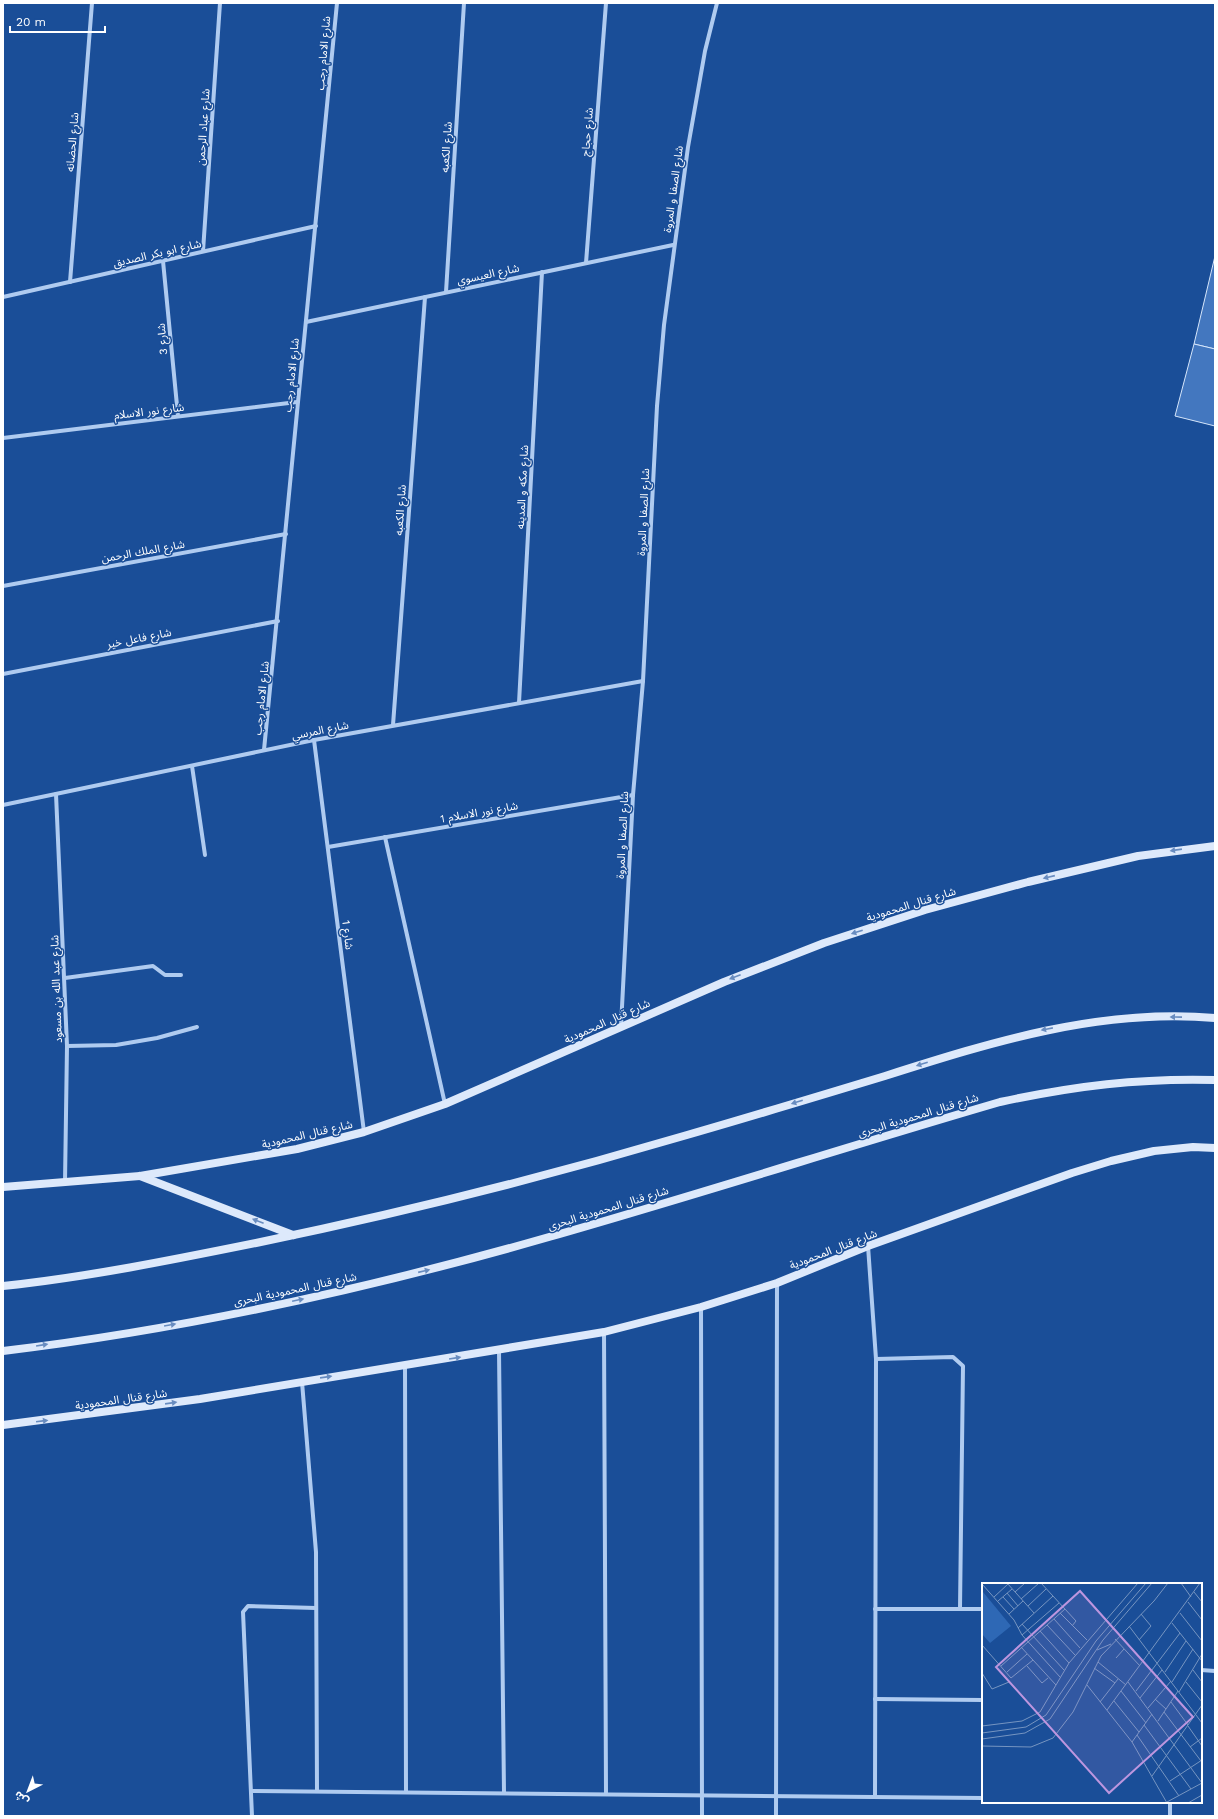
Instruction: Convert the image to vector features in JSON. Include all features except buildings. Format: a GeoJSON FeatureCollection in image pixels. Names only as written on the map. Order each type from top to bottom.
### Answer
{"type":"FeatureCollection","features":[{"type":"Feature","properties":{"kind":"main road","name":"شارع قنال المحمودية"},"geometry":{"type":"LineString","coordinates":[[3,1187],[140,1176],[297,1149],[364,1132],[444,1104],[724,982],[824,943],[925,910],[1028,882],[1138,856],[1215,846]]}},
{"type":"Feature","properties":{"kind":"main road"},"geometry":{"type":"LineString","coordinates":[[3,1286],[166,1261],[366,1219],[540,1176],[686,1136],[976,1047],[1044,1029],[1115,1019],[1161,1016],[1215,1018]]}},
{"type":"Feature","properties":{"kind":"main road","name":"شارع قنال المحمودية البحرى"},"geometry":{"type":"LineString","coordinates":[[3,1351],[127,1333],[234,1313],[445,1266],[549,1237],[1000,1102],[1056,1090],[1114,1082],[1165,1079],[1215,1080]]}},
{"type":"Feature","properties":{"kind":"main road","name":"شارع قنال المحمودية"},"geometry":{"type":"LineString","coordinates":[[3,1425],[200,1399],[302,1381],[499,1351],[604,1332],[701,1307],[777,1283],[868,1246],[1072,1173],[1111,1161],[1154,1151],[1215,1148]]}},
{"type":"Feature","properties":{"kind":"main road"},"geometry":{"type":"LineString","coordinates":[[140,1176],[294,1235]]}},
{"type":"Feature","properties":{"kind":"street","name":"شارع الحضانه"},"geometry":{"type":"LineString","coordinates":[[70,282],[92,3]]}},
{"type":"Feature","properties":{"kind":"street","name":"شارع عباد الرحمن"},"geometry":{"type":"LineString","coordinates":[[203,252],[220,3]]}},
{"type":"Feature","properties":{"kind":"street","name":"شارع الامام رجب"},"geometry":{"type":"LineString","coordinates":[[264,750],[278,621],[297,402],[316,226],[337,3]]}},
{"type":"Feature","properties":{"kind":"street","name":"شارع الكعبه"},"geometry":{"type":"LineString","coordinates":[[446,292],[464,3]]}},
{"type":"Feature","properties":{"kind":"street","name":"شارع حجاج"},"geometry":{"type":"LineString","coordinates":[[586,263],[606,3]]}},
{"type":"Feature","properties":{"kind":"street","name":"شارع الصفا و المروة"},"geometry":{"type":"LineString","coordinates":[[621,1026],[633,795],[643,681],[657,406],[673,245],[689,140],[705,51],[717,3]]}},
{"type":"Feature","properties":{"kind":"street","name":"شارع ابو بكر الصديق"},"geometry":{"type":"LineString","coordinates":[[3,297],[316,226]]}},
{"type":"Feature","properties":{"kind":"street","name":"شارع العيسوي"},"geometry":{"type":"LineString","coordinates":[[306,322],[673,245]]}},
{"type":"Feature","properties":{"kind":"street","name":"شارع 3"},"geometry":{"type":"LineString","coordinates":[[164,261],[178,416]]}},
{"type":"Feature","properties":{"kind":"street","name":"شارع مكه و المدينه"},"geometry":{"type":"LineString","coordinates":[[520,703],[542,272]]}},
{"type":"Feature","properties":{"kind":"street","name":"شارع الكعبه"},"geometry":{"type":"LineString","coordinates":[[393,725],[425,297]]}},
{"type":"Feature","properties":{"kind":"street","name":"شارع نور الاسلام"},"geometry":{"type":"LineString","coordinates":[[3,438],[297,402]]}},
{"type":"Feature","properties":{"kind":"street","name":"شارع الملك الرحمن"},"geometry":{"type":"LineString","coordinates":[[3,586],[286,534]]}},
{"type":"Feature","properties":{"kind":"street","name":"شارع فاعل خير"},"geometry":{"type":"LineString","coordinates":[[3,674],[278,621]]}},
{"type":"Feature","properties":{"kind":"street","name":"شارع المرسي"},"geometry":{"type":"LineString","coordinates":[[3,805],[314,740],[643,681]]}},
{"type":"Feature","properties":{"kind":"street","name":"شارع 1"},"geometry":{"type":"LineString","coordinates":[[314,740],[364,1132]]}},
{"type":"Feature","properties":{"kind":"street"},"geometry":{"type":"LineString","coordinates":[[192,766],[205,855]]}},
{"type":"Feature","properties":{"kind":"street","name":"شارع عبد الله بن مسعود"},"geometry":{"type":"LineString","coordinates":[[56,794],[67,1046],[65,1183]]}},
{"type":"Feature","properties":{"kind":"street","name":"شارع نور الاسلام 1"},"geometry":{"type":"LineString","coordinates":[[328,847],[633,795]]}},
{"type":"Feature","properties":{"kind":"street"},"geometry":{"type":"LineString","coordinates":[[385,837],[444,1104]]}},
{"type":"Feature","properties":{"kind":"street"},"geometry":{"type":"LineString","coordinates":[[65,978],[153,966],[165,975],[181,975]]}},
{"type":"Feature","properties":{"kind":"street"},"geometry":{"type":"LineString","coordinates":[[67,1046],[116,1045],[157,1038],[196,1027]]}},
{"type":"Feature","properties":{"kind":"street"},"geometry":{"type":"LineString","coordinates":[[868,1246],[876,1359],[875,1797]]}},
{"type":"Feature","properties":{"kind":"street"},"geometry":{"type":"LineString","coordinates":[[776,1816],[777,1283]]}},
{"type":"Feature","properties":{"kind":"street"},"geometry":{"type":"LineString","coordinates":[[701,1307],[702,1816]]}},
{"type":"Feature","properties":{"kind":"street"},"geometry":{"type":"LineString","coordinates":[[604,1332],[606,1794]]}},
{"type":"Feature","properties":{"kind":"street"},"geometry":{"type":"LineString","coordinates":[[499,1351],[504,1793]]}},
{"type":"Feature","properties":{"kind":"street"},"geometry":{"type":"LineString","coordinates":[[876,1359],[953,1357],[963,1366],[960,1609]]}},
{"type":"Feature","properties":{"kind":"street"},"geometry":{"type":"LineString","coordinates":[[405,1366],[406,1792]]}},
{"type":"Feature","properties":{"kind":"street"},"geometry":{"type":"LineString","coordinates":[[302,1381],[316,1552],[317,1791]]}},
{"type":"Feature","properties":{"kind":"street"},"geometry":{"type":"LineString","coordinates":[[252,1816],[243,1612],[248,1606],[316,1608]]}},
{"type":"Feature","properties":{"kind":"street"},"geometry":{"type":"LineString","coordinates":[[875,1609],[982,1609]]}},
{"type":"Feature","properties":{"kind":"street"},"geometry":{"type":"LineString","coordinates":[[1202,1670],[1215,1671]]}},
{"type":"Feature","properties":{"kind":"street"},"geometry":{"type":"LineString","coordinates":[[875,1699],[982,1700]]}},
{"type":"Feature","properties":{"kind":"street"},"geometry":{"type":"LineString","coordinates":[[252,1791],[982,1798]]}},
{"type":"Feature","properties":{"kind":"street"},"geometry":{"type":"LineString","coordinates":[[1170,1803],[1170,1816]]}}]}
